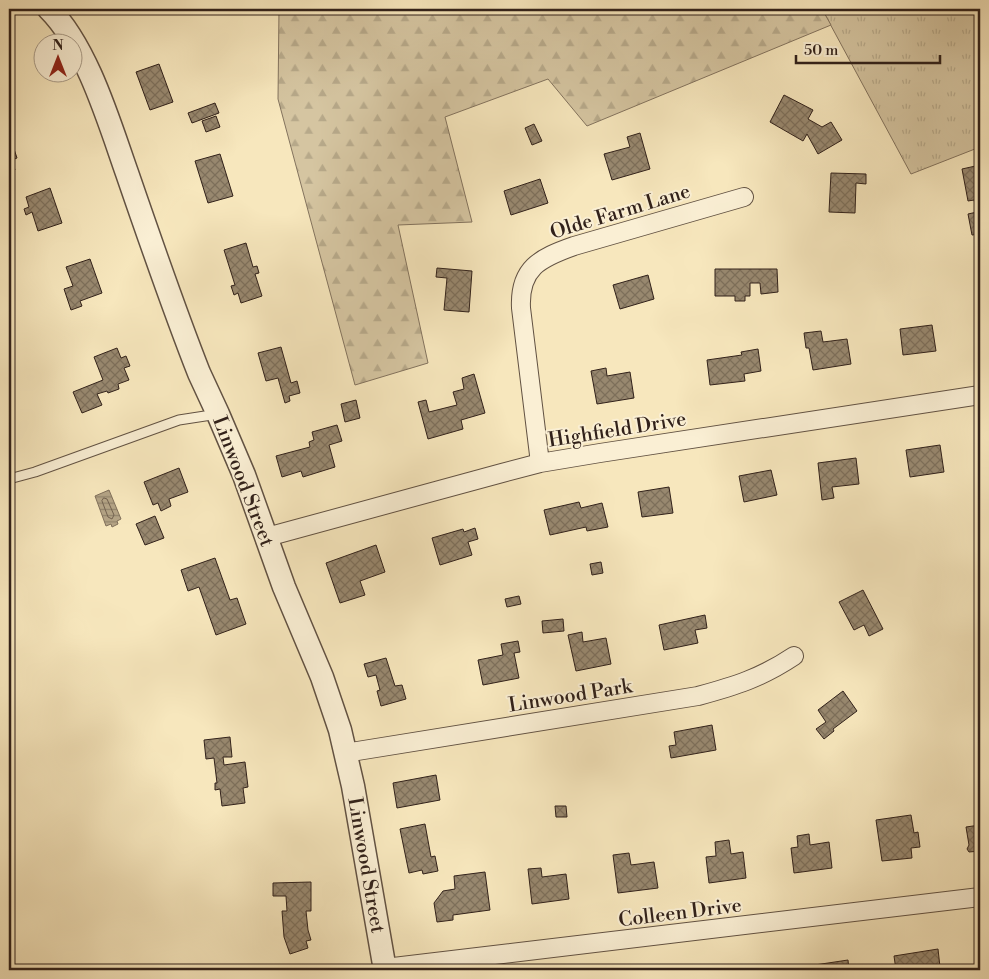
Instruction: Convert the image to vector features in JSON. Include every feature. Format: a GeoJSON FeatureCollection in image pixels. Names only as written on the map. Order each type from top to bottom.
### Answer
{"type":"FeatureCollection","features":[{"type":"Feature","properties":{"kind":"street","name":"Linwood Street"},"geometry":{"type":"LineString","coordinates":[[50,9],[71,36],[80,52],[104,109],[184,336],[244,475],[284,587],[322,677],[340,730],[353,786],[385,969]]}},
{"type":"Feature","properties":{"kind":"street","name":"Olde Farm Lane"},"geometry":{"type":"LineString","coordinates":[[540,464],[521,308],[522,286],[531,269],[550,254],[744,197]]}},
{"type":"Feature","properties":{"kind":"street","name":"Highfield Drive"},"geometry":{"type":"LineString","coordinates":[[266,537],[540,464],[600,453],[980,395]]}},
{"type":"Feature","properties":{"kind":"street","name":"Linwood Park"},"geometry":{"type":"LineString","coordinates":[[345,753],[698,696],[750,681],[773,670],[794,656]]}},
{"type":"Feature","properties":{"kind":"street","name":"Colleen Drive"},"geometry":{"type":"LineString","coordinates":[[385,969],[980,897]]}},
{"type":"Feature","properties":{"kind":"lane"},"geometry":{"type":"LineString","coordinates":[[9,479],[44,469],[179,420],[218,414]]}},
{"type":"Feature","properties":{"kind":"green space"},"geometry":{"type":"Polygon","coordinates":[[[279,9],[822,9],[831,25],[587,126],[548,79],[445,117],[472,222],[398,225],[428,363],[355,385],[278,99],[279,9]]]}},
{"type":"Feature","properties":{"kind":"green space"},"geometry":{"type":"Polygon","coordinates":[[[822,9],[980,9],[980,147],[911,174],[822,9]]]}},
{"type":"Feature","properties":{"kind":"water"},"geometry":{"type":"Polygon","coordinates":[[[109,490],[121,519],[117,521],[118,524],[112,527],[111,524],[106,526],[95,496],[109,490]]]}},
{"type":"Feature","properties":{"kind":"building"},"geometry":{"type":"Polygon","coordinates":[[[159,64],[173,102],[150,110],[136,72],[159,64]]]}},
{"type":"Feature","properties":{"kind":"building"},"geometry":{"type":"Polygon","coordinates":[[[784,95],[813,110],[808,119],[822,127],[831,122],[842,140],[818,154],[807,134],[803,141],[770,122],[784,95]]]}},
{"type":"Feature","properties":{"kind":"building"},"geometry":{"type":"Polygon","coordinates":[[[215,103],[219,113],[192,123],[188,113],[215,103]]]}},
{"type":"Feature","properties":{"kind":"building"},"geometry":{"type":"Polygon","coordinates":[[[216,116],[220,127],[206,132],[202,121],[216,116]]]}},
{"type":"Feature","properties":{"kind":"building"},"geometry":{"type":"Polygon","coordinates":[[[534,124],[542,141],[532,145],[525,128],[534,124]]]}},
{"type":"Feature","properties":{"kind":"building"},"geometry":{"type":"Polygon","coordinates":[[[640,133],[650,169],[612,180],[604,154],[630,147],[627,137],[640,133]]]}},
{"type":"Feature","properties":{"kind":"building"},"geometry":{"type":"Polygon","coordinates":[[[9,134],[17,158],[12,160],[15,170],[9,172],[9,134]]]}},
{"type":"Feature","properties":{"kind":"building"},"geometry":{"type":"Polygon","coordinates":[[[220,154],[233,196],[208,203],[195,161],[220,154]]]}},
{"type":"Feature","properties":{"kind":"building"},"geometry":{"type":"Polygon","coordinates":[[[980,165],[980,234],[972,235],[968,214],[977,212],[974,200],[968,201],[962,169],[980,165]]]}},
{"type":"Feature","properties":{"kind":"building"},"geometry":{"type":"Polygon","coordinates":[[[831,173],[866,174],[866,184],[856,183],[855,213],[829,212],[831,173]]]}},
{"type":"Feature","properties":{"kind":"building"},"geometry":{"type":"Polygon","coordinates":[[[540,179],[548,203],[511,215],[504,191],[540,179]]]}},
{"type":"Feature","properties":{"kind":"building"},"geometry":{"type":"Polygon","coordinates":[[[50,188],[62,223],[38,231],[32,212],[26,215],[24,209],[29,207],[26,197],[50,188]]]}},
{"type":"Feature","properties":{"kind":"building"},"geometry":{"type":"Polygon","coordinates":[[[246,243],[253,267],[257,266],[259,273],[255,274],[262,296],[241,303],[238,293],[234,295],[231,286],[235,285],[224,250],[246,243]]]}},
{"type":"Feature","properties":{"kind":"building"},"geometry":{"type":"Polygon","coordinates":[[[90,259],[102,293],[80,301],[82,306],[71,310],[64,289],[73,286],[66,267],[90,259]]]}},
{"type":"Feature","properties":{"kind":"building"},"geometry":{"type":"Polygon","coordinates":[[[437,268],[472,271],[469,312],[444,310],[447,278],[436,277],[437,268]]]}},
{"type":"Feature","properties":{"kind":"building"},"geometry":{"type":"Polygon","coordinates":[[[715,269],[777,269],[778,292],[761,294],[760,283],[750,283],[750,296],[745,296],[745,301],[735,301],[735,296],[715,296],[715,269]]]}},
{"type":"Feature","properties":{"kind":"building"},"geometry":{"type":"Polygon","coordinates":[[[648,275],[654,299],[620,309],[613,285],[648,275]]]}},
{"type":"Feature","properties":{"kind":"building"},"geometry":{"type":"Polygon","coordinates":[[[932,325],[936,351],[903,355],[900,329],[932,325]]]}},
{"type":"Feature","properties":{"kind":"building"},"geometry":{"type":"Polygon","coordinates":[[[821,331],[823,342],[847,339],[851,364],[813,370],[809,348],[806,348],[804,333],[821,331]]]}},
{"type":"Feature","properties":{"kind":"building"},"geometry":{"type":"Polygon","coordinates":[[[281,347],[291,383],[297,381],[300,393],[289,396],[290,401],[285,403],[278,378],[266,381],[258,353],[281,347]]]}},
{"type":"Feature","properties":{"kind":"building"},"geometry":{"type":"Polygon","coordinates":[[[117,348],[121,358],[126,356],[130,366],[124,368],[129,380],[118,384],[119,389],[97,394],[102,405],[82,413],[73,392],[103,380],[94,357],[117,348]]]}},
{"type":"Feature","properties":{"kind":"building"},"geometry":{"type":"Polygon","coordinates":[[[758,349],[761,371],[744,374],[745,381],[710,385],[707,360],[742,355],[741,352],[758,349]]]}},
{"type":"Feature","properties":{"kind":"building"},"geometry":{"type":"Polygon","coordinates":[[[606,368],[607,376],[630,372],[634,398],[597,404],[591,371],[606,368]]]}},
{"type":"Feature","properties":{"kind":"building"},"geometry":{"type":"Polygon","coordinates":[[[474,374],[485,413],[461,420],[463,429],[428,439],[418,402],[426,400],[429,412],[457,405],[453,392],[464,389],[462,378],[474,374]]]}},
{"type":"Feature","properties":{"kind":"building"},"geometry":{"type":"Polygon","coordinates":[[[356,400],[360,418],[345,422],[341,404],[356,400]]]}},
{"type":"Feature","properties":{"kind":"building"},"geometry":{"type":"Polygon","coordinates":[[[337,425],[342,441],[329,445],[335,467],[303,477],[301,471],[282,477],[276,456],[310,447],[309,442],[314,440],[312,432],[337,425]]]}},
{"type":"Feature","properties":{"kind":"building"},"geometry":{"type":"Polygon","coordinates":[[[940,445],[944,472],[910,477],[906,450],[940,445]]]}},
{"type":"Feature","properties":{"kind":"building"},"geometry":{"type":"Polygon","coordinates":[[[856,458],[859,484],[832,487],[834,498],[822,500],[818,463],[856,458]]]}},
{"type":"Feature","properties":{"kind":"building"},"geometry":{"type":"Polygon","coordinates":[[[179,468],[188,492],[169,499],[171,506],[161,511],[158,503],[153,505],[144,482],[179,468]]]}},
{"type":"Feature","properties":{"kind":"building"},"geometry":{"type":"Polygon","coordinates":[[[771,470],[777,495],[744,502],[739,476],[771,470]]]}},
{"type":"Feature","properties":{"kind":"building"},"geometry":{"type":"Polygon","coordinates":[[[669,487],[673,513],[642,517],[638,492],[669,487]]]}},
{"type":"Feature","properties":{"kind":"building"},"geometry":{"type":"Polygon","coordinates":[[[579,502],[581,508],[602,503],[608,527],[587,531],[586,527],[550,535],[544,510],[579,502]]]}},
{"type":"Feature","properties":{"kind":"building"},"geometry":{"type":"Polygon","coordinates":[[[155,516],[164,538],[145,545],[136,524],[155,516]]]}},
{"type":"Feature","properties":{"kind":"building"},"geometry":{"type":"Polygon","coordinates":[[[475,528],[478,539],[468,542],[472,555],[440,565],[432,538],[463,529],[464,532],[475,528]]]}},
{"type":"Feature","properties":{"kind":"building"},"geometry":{"type":"Polygon","coordinates":[[[376,545],[385,572],[360,581],[365,595],[340,603],[326,563],[376,545]]]}},
{"type":"Feature","properties":{"kind":"building"},"geometry":{"type":"Polygon","coordinates":[[[215,558],[230,600],[237,598],[246,624],[216,635],[199,587],[188,591],[181,570],[215,558]]]}},
{"type":"Feature","properties":{"kind":"building"},"geometry":{"type":"Polygon","coordinates":[[[601,562],[603,573],[592,575],[590,564],[601,562]]]}},
{"type":"Feature","properties":{"kind":"building"},"geometry":{"type":"Polygon","coordinates":[[[863,590],[883,629],[869,636],[864,625],[854,630],[839,602],[863,590]]]}},
{"type":"Feature","properties":{"kind":"building"},"geometry":{"type":"Polygon","coordinates":[[[519,596],[521,604],[507,607],[505,599],[519,596]]]}},
{"type":"Feature","properties":{"kind":"building"},"geometry":{"type":"Polygon","coordinates":[[[705,615],[707,628],[695,630],[698,643],[664,650],[659,625],[705,615]]]}},
{"type":"Feature","properties":{"kind":"building"},"geometry":{"type":"Polygon","coordinates":[[[563,619],[564,631],[543,633],[542,621],[563,619]]]}},
{"type":"Feature","properties":{"kind":"building"},"geometry":{"type":"Polygon","coordinates":[[[582,632],[583,642],[606,638],[611,664],[576,671],[568,635],[582,632]]]}},
{"type":"Feature","properties":{"kind":"building"},"geometry":{"type":"Polygon","coordinates":[[[518,641],[520,652],[514,653],[519,678],[483,685],[478,660],[503,655],[501,644],[518,641]]]}},
{"type":"Feature","properties":{"kind":"building"},"geometry":{"type":"Polygon","coordinates":[[[386,658],[395,686],[402,685],[406,699],[381,706],[377,691],[380,690],[376,675],[368,677],[364,664],[386,658]]]}},
{"type":"Feature","properties":{"kind":"building"},"geometry":{"type":"Polygon","coordinates":[[[843,691],[857,711],[833,729],[834,731],[824,739],[816,729],[826,722],[818,710],[843,691]]]}},
{"type":"Feature","properties":{"kind":"building"},"geometry":{"type":"Polygon","coordinates":[[[712,725],[716,750],[671,758],[669,746],[676,745],[674,732],[712,725]]]}},
{"type":"Feature","properties":{"kind":"building"},"geometry":{"type":"Polygon","coordinates":[[[230,737],[232,757],[223,757],[224,765],[245,762],[248,787],[243,788],[245,803],[222,806],[220,789],[215,790],[215,783],[217,783],[214,758],[206,759],[204,740],[230,737]]]}},
{"type":"Feature","properties":{"kind":"building"},"geometry":{"type":"Polygon","coordinates":[[[436,775],[440,800],[397,808],[393,783],[436,775]]]}},
{"type":"Feature","properties":{"kind":"building"},"geometry":{"type":"Polygon","coordinates":[[[555,806],[566,806],[567,817],[556,817],[555,806]]]}},
{"type":"Feature","properties":{"kind":"building"},"geometry":{"type":"Polygon","coordinates":[[[911,815],[914,833],[918,832],[920,847],[911,848],[912,858],[882,861],[876,820],[911,815]]]}},
{"type":"Feature","properties":{"kind":"building"},"geometry":{"type":"Polygon","coordinates":[[[425,824],[431,857],[435,856],[438,871],[423,874],[422,870],[409,873],[400,829],[425,824]]]}},
{"type":"Feature","properties":{"kind":"building"},"geometry":{"type":"Polygon","coordinates":[[[980,825],[980,851],[969,852],[967,849],[969,845],[966,827],[980,825]]]}},
{"type":"Feature","properties":{"kind":"building"},"geometry":{"type":"Polygon","coordinates":[[[809,834],[810,845],[829,842],[832,868],[794,873],[791,848],[798,847],[797,836],[809,834]]]}},
{"type":"Feature","properties":{"kind":"building"},"geometry":{"type":"Polygon","coordinates":[[[729,840],[731,854],[743,852],[746,878],[709,883],[706,857],[716,856],[715,842],[729,840]]]}},
{"type":"Feature","properties":{"kind":"building"},"geometry":{"type":"Polygon","coordinates":[[[629,853],[631,865],[654,862],[658,888],[618,893],[613,855],[629,853]]]}},
{"type":"Feature","properties":{"kind":"building"},"geometry":{"type":"Polygon","coordinates":[[[541,868],[542,877],[566,874],[569,899],[532,904],[528,869],[541,868]]]}},
{"type":"Feature","properties":{"kind":"building"},"geometry":{"type":"Polygon","coordinates":[[[485,872],[490,910],[453,915],[453,920],[437,922],[434,903],[443,891],[455,889],[454,876],[485,872]]]}},
{"type":"Feature","properties":{"kind":"building"},"geometry":{"type":"Polygon","coordinates":[[[311,882],[311,911],[306,911],[311,940],[306,941],[308,948],[290,954],[284,937],[282,911],[287,911],[286,896],[273,896],[273,883],[311,882]]]}},
{"type":"Feature","properties":{"kind":"building"},"geometry":{"type":"Polygon","coordinates":[[[938,949],[940,967],[931,970],[896,970],[894,956],[938,949]]]}},
{"type":"Feature","properties":{"kind":"building"},"geometry":{"type":"Polygon","coordinates":[[[848,960],[849,970],[809,970],[808,966],[848,960]]]}}]}
